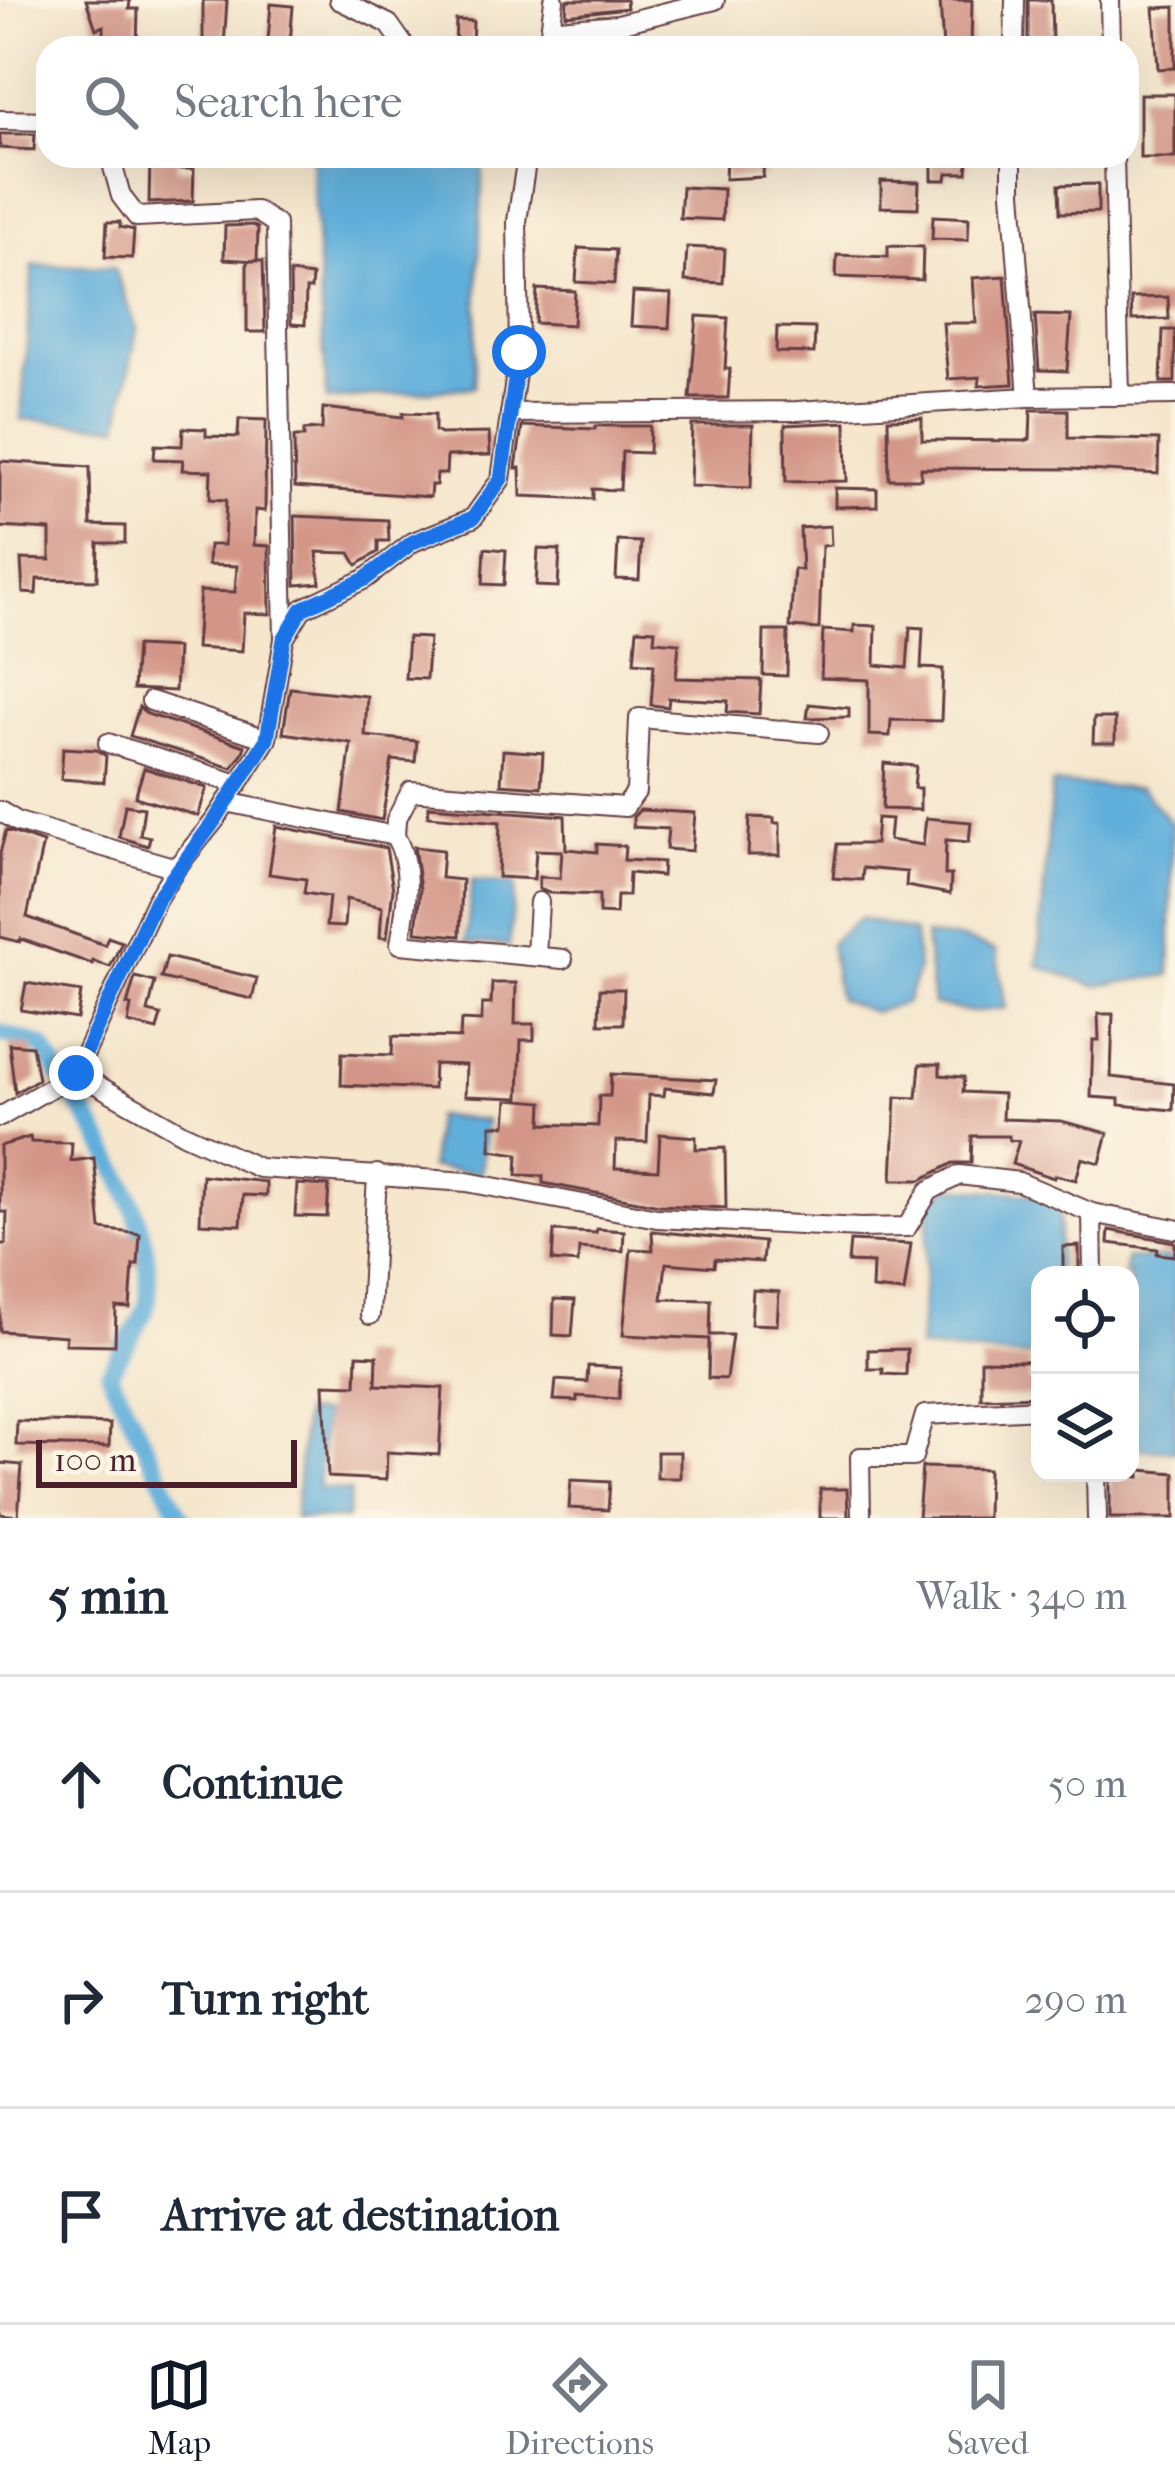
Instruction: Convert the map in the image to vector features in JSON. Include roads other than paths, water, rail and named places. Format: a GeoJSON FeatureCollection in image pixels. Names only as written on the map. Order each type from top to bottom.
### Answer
{"type":"FeatureCollection","features":[{"type":"Feature","properties":{"kind":"street"},"geometry":{"type":"LineString","coordinates":[[339,0],[388,24],[397,36]]}},
{"type":"Feature","properties":{"kind":"street"},"geometry":{"type":"LineString","coordinates":[[550,36],[554,0]]}},
{"type":"Feature","properties":{"kind":"street"},"geometry":{"type":"LineString","coordinates":[[559,29],[618,24],[715,0]]}},
{"type":"Feature","properties":{"kind":"street"},"geometry":{"type":"LineString","coordinates":[[1014,36],[1015,0]]}},
{"type":"Feature","properties":{"kind":"street"},"geometry":{"type":"LineString","coordinates":[[1110,0],[1111,36]]}},
{"type":"Feature","properties":{"kind":"street"},"geometry":{"type":"LineString","coordinates":[[0,120],[36,121]]}},
{"type":"Feature","properties":{"kind":"street"},"geometry":{"type":"LineString","coordinates":[[0,1117],[66,1079],[156,900],[267,739],[284,639],[276,224],[256,211],[137,217],[121,196],[113,168]]}},
{"type":"Feature","properties":{"kind":"street"},"geometry":{"type":"LineString","coordinates":[[284,639],[302,609],[365,579],[413,542],[473,518],[501,479],[519,352],[517,221],[525,168]]}},
{"type":"Feature","properties":{"kind":"street"},"geometry":{"type":"LineString","coordinates":[[1012,168],[1028,397]]}},
{"type":"Feature","properties":{"kind":"street"},"geometry":{"type":"LineString","coordinates":[[1114,168],[1120,396]]}},
{"type":"Feature","properties":{"kind":"street"},"geometry":{"type":"LineString","coordinates":[[510,413],[796,411],[1028,397],[1175,395]]}},
{"type":"Feature","properties":{"kind":"street"},"geometry":{"type":"LineString","coordinates":[[152,700],[267,739]]}},
{"type":"Feature","properties":{"kind":"street"},"geometry":{"type":"LineString","coordinates":[[563,958],[400,944],[407,898],[406,855],[395,836],[396,820],[411,791],[625,807],[636,793],[639,718],[819,733]]}},
{"type":"Feature","properties":{"kind":"street"},"geometry":{"type":"LineString","coordinates":[[108,743],[238,784]]}},
{"type":"Feature","properties":{"kind":"street"},"geometry":{"type":"LineString","coordinates":[[226,802],[395,836]]}},
{"type":"Feature","properties":{"kind":"street"},"geometry":{"type":"LineString","coordinates":[[0,811],[18,822],[176,868]]}},
{"type":"Feature","properties":{"kind":"street"},"geometry":{"type":"LineString","coordinates":[[536,956],[538,902]]}},
{"type":"Feature","properties":{"kind":"street"},"geometry":{"type":"LineString","coordinates":[[66,1079],[259,1168],[467,1182],[657,1218],[861,1228],[907,1226],[929,1191],[959,1175],[1019,1182],[1092,1213],[1175,1229]]}},
{"type":"Feature","properties":{"kind":"street"},"geometry":{"type":"LineString","coordinates":[[370,1315],[377,1174]]}},
{"type":"Feature","properties":{"kind":"street"},"geometry":{"type":"LineString","coordinates":[[1092,1213],[1093,1266]]}},
{"type":"Feature","properties":{"kind":"street"},"geometry":{"type":"LineString","coordinates":[[861,1518],[860,1457],[913,1457],[925,1415],[1031,1409]]}},
{"type":"Feature","properties":{"kind":"street"},"geometry":{"type":"LineString","coordinates":[[1096,1482],[1096,1518]]}},
{"type":"Feature","properties":{"kind":"water"},"geometry":{"type":"Polygon","coordinates":[[[312,168],[483,168],[474,387],[327,400],[312,168]]]}},
{"type":"Feature","properties":{"kind":"water"},"geometry":{"type":"Polygon","coordinates":[[[33,265],[114,267],[137,329],[119,426],[21,419],[33,265]]]}},
{"type":"Feature","properties":{"kind":"water"},"geometry":{"type":"Polygon","coordinates":[[[1052,784],[1141,788],[1172,824],[1170,975],[1096,986],[1038,966],[1052,784]]]}},
{"type":"Feature","properties":{"kind":"water"},"geometry":{"type":"Polygon","coordinates":[[[472,880],[515,884],[509,946],[466,942],[472,880]]]}},
{"type":"Feature","properties":{"kind":"water"},"geometry":{"type":"Polygon","coordinates":[[[860,918],[914,932],[918,970],[906,1003],[873,1012],[838,999],[830,943],[860,918]]]}},
{"type":"Feature","properties":{"kind":"water"},"geometry":{"type":"Polygon","coordinates":[[[925,936],[963,939],[996,951],[1006,1008],[971,1012],[933,1005],[925,936]]]}},
{"type":"Feature","properties":{"kind":"water"},"geometry":{"type":"Polygon","coordinates":[[[435,1116],[486,1120],[481,1173],[430,1168],[435,1116]]]}},
{"type":"Feature","properties":{"kind":"water"},"geometry":{"type":"Polygon","coordinates":[[[950,1187],[1038,1195],[1060,1210],[1057,1266],[1031,1266],[1031,1355],[919,1348],[930,1200],[950,1187]]]}},
{"type":"Feature","properties":{"kind":"water"},"geometry":{"type":"Polygon","coordinates":[[[1126,1258],[1175,1259],[1175,1451],[1139,1449],[1139,1266],[1126,1266],[1126,1258]]]}},
{"type":"Feature","properties":{"kind":"water"},"geometry":{"type":"Polygon","coordinates":[[[304,1412],[324,1414],[318,1488],[350,1491],[347,1518],[295,1518],[304,1412]]]}},
{"type":"Feature","properties":{"kind":"waterway"},"geometry":{"type":"LineString","coordinates":[[0,1033],[42,1046],[98,1135],[130,1198],[147,1264],[148,1299],[109,1373],[181,1518]]}}]}
